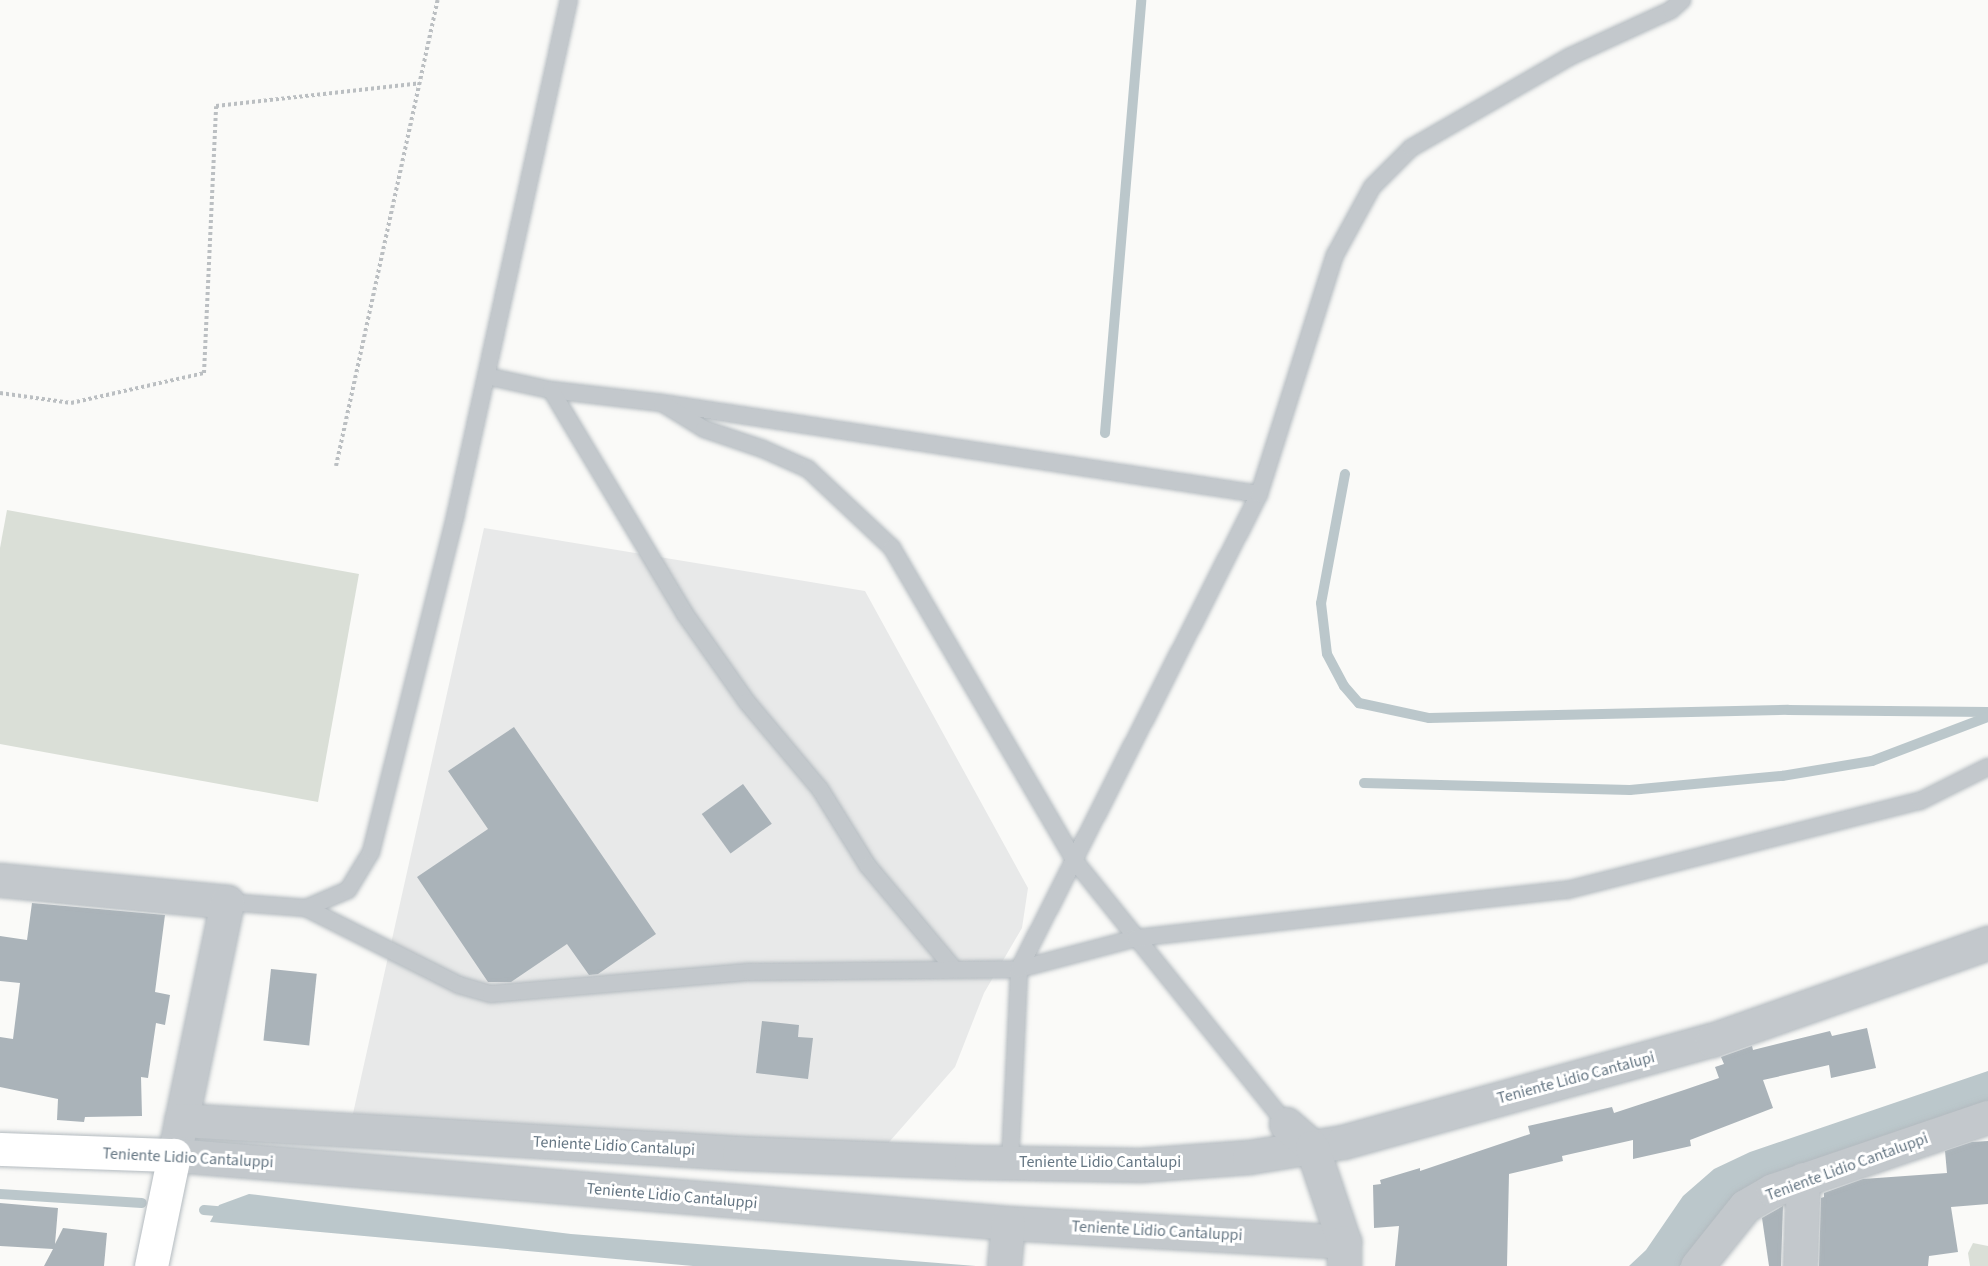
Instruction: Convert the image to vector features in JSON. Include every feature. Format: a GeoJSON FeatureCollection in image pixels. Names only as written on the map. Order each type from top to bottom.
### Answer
{"type":"FeatureCollection","features":[{"type":"Feature","properties":{"kind":"street"},"geometry":{"type":"LineString","coordinates":[[0,880],[227,903],[151,1266]]}},
{"type":"Feature","properties":{"kind":"street","name":"Teniente Lidio Cantalupi"},"geometry":{"type":"LineString","coordinates":[[181,1120],[738,1153],[1010,1163],[1140,1165],[1249,1157],[1343,1142],[1712,1040],[1988,943]]}},
{"type":"Feature","properties":{"kind":"street","name":"Teniente Lidio Cantaluppi"},"geometry":{"type":"LineString","coordinates":[[1697,1266],[1745,1206],[1773,1190],[1988,1117]]}},
{"type":"Feature","properties":{"kind":"street"},"geometry":{"type":"LineString","coordinates":[[1286,1124],[1312,1147],[1344,1254]]}},
{"type":"Feature","properties":{"kind":"street","name":"Teniente Lidio Cantaluppi"},"geometry":{"type":"LineString","coordinates":[[0,1149],[174,1155],[1008,1223],[1344,1254]]}},
{"type":"Feature","properties":{"kind":"street"},"geometry":{"type":"LineString","coordinates":[[1800,1266],[1803,1179]]}},
{"type":"Feature","properties":{"kind":"street"},"geometry":{"type":"LineString","coordinates":[[1004,1266],[1008,1223]]}},
{"type":"Feature","properties":{"kind":"lane"},"geometry":{"type":"LineString","coordinates":[[306,908],[348,890],[371,852],[455,517],[569,0]]}},
{"type":"Feature","properties":{"kind":"lane"},"geometry":{"type":"LineString","coordinates":[[1010,1163],[1019,969],[1259,495],[1335,255],[1372,187],[1411,148],[1569,57],[1671,10],[1683,0]]}},
{"type":"Feature","properties":{"kind":"lane"},"geometry":{"type":"LineString","coordinates":[[486,376],[551,390],[662,403],[1259,495]]}},
{"type":"Feature","properties":{"kind":"lane"},"geometry":{"type":"LineString","coordinates":[[551,390],[686,614],[747,702],[820,789],[868,866],[954,969]]}},
{"type":"Feature","properties":{"kind":"lane"},"geometry":{"type":"LineString","coordinates":[[662,403],[704,429],[763,449],[808,469],[892,548],[1074,860],[1286,1124]]}},
{"type":"Feature","properties":{"kind":"lane"},"geometry":{"type":"LineString","coordinates":[[227,903],[306,908],[459,985],[491,994],[750,972],[1019,969],[1136,938],[1567,890],[1920,801],[1988,767]]}},
{"type":"Feature","properties":{"kind":"path"},"geometry":{"type":"LineString","coordinates":[[336,466],[438,0]]}},
{"type":"Feature","properties":{"kind":"path"},"geometry":{"type":"LineString","coordinates":[[0,393],[71,402],[204,373],[216,106],[420,83]]}},
{"type":"Feature","properties":{"kind":"shaded area"},"geometry":{"type":"Polygon","coordinates":[[[7,510],[359,574],[318,802],[0,744],[0,548],[7,510]]]}},
{"type":"Feature","properties":{"kind":"shaded area"},"geometry":{"type":"Polygon","coordinates":[[[484,528],[865,591],[1028,888],[1022,928],[984,993],[955,1067],[876,1157],[352,1118],[484,528]]]}},
{"type":"Feature","properties":{"kind":"shaded area"},"geometry":{"type":"Polygon","coordinates":[[[1988,1071],[1988,1105],[1705,1233],[1680,1266],[1629,1266],[1646,1250],[1683,1196],[1714,1169],[1750,1152],[1988,1071]]]}},
{"type":"Feature","properties":{"kind":"shaded area"},"geometry":{"type":"Polygon","coordinates":[[[249,1194],[571,1234],[976,1266],[693,1266],[210,1222],[219,1205],[249,1194]]]}},
{"type":"Feature","properties":{"kind":"shaded area"},"geometry":{"type":"Polygon","coordinates":[[[1973,1243],[1988,1246],[1988,1266],[1970,1266],[1968,1253],[1973,1243]]]}},
{"type":"Feature","properties":{"kind":"building"},"geometry":{"type":"Polygon","coordinates":[[[514,727],[656,934],[598,974],[589,975],[567,944],[511,982],[488,982],[417,877],[488,829],[448,771],[514,727]]]}},
{"type":"Feature","properties":{"kind":"building"},"geometry":{"type":"Polygon","coordinates":[[[743,784],[772,824],[731,854],[702,814],[743,784]]]}},
{"type":"Feature","properties":{"kind":"building"},"geometry":{"type":"Polygon","coordinates":[[[32,903],[165,915],[155,992],[170,995],[165,1025],[156,1023],[148,1078],[141,1077],[142,1116],[85,1117],[84,1122],[57,1120],[58,1099],[0,1087],[0,1037],[13,1039],[20,983],[0,981],[0,936],[27,940],[32,903]]]}},
{"type":"Feature","properties":{"kind":"building"},"geometry":{"type":"Polygon","coordinates":[[[271,969],[317,974],[309,1045],[263,1041],[271,969]]]}},
{"type":"Feature","properties":{"kind":"building"},"geometry":{"type":"Polygon","coordinates":[[[762,1021],[799,1025],[798,1037],[813,1038],[808,1079],[756,1073],[762,1021]]]}},
{"type":"Feature","properties":{"kind":"building"},"geometry":{"type":"Polygon","coordinates":[[[1867,1028],[1876,1068],[1831,1078],[1829,1065],[1763,1080],[1773,1108],[1690,1140],[1691,1146],[1633,1159],[1633,1140],[1562,1156],[1563,1161],[1509,1174],[1507,1266],[1395,1266],[1399,1226],[1374,1228],[1373,1185],[1381,1184],[1380,1180],[1420,1168],[1420,1171],[1530,1134],[1528,1126],[1612,1107],[1614,1113],[1719,1078],[1715,1067],[1724,1064],[1721,1057],[1752,1046],[1753,1050],[1830,1031],[1832,1036],[1867,1028]]]}},
{"type":"Feature","properties":{"kind":"building"},"geometry":{"type":"Polygon","coordinates":[[[1988,1141],[1988,1204],[1951,1207],[1958,1252],[1929,1256],[1928,1266],[1819,1266],[1821,1198],[1824,1197],[1824,1193],[1863,1179],[1947,1173],[1945,1151],[1972,1142],[1988,1141]]]}},
{"type":"Feature","properties":{"kind":"building"},"geometry":{"type":"Polygon","coordinates":[[[0,1203],[58,1208],[55,1244],[63,1228],[107,1233],[104,1266],[44,1266],[53,1249],[0,1246],[0,1203]]]}},
{"type":"Feature","properties":{"kind":"building"},"geometry":{"type":"Polygon","coordinates":[[[1783,1206],[1781,1266],[1769,1266],[1762,1218],[1783,1206]]]}},
{"type":"Feature","properties":{"kind":"waterway"},"geometry":{"type":"LineString","coordinates":[[1105,433],[1141,0]]}},
{"type":"Feature","properties":{"kind":"waterway"},"geometry":{"type":"LineString","coordinates":[[1345,474],[1321,603],[1327,654],[1344,686],[1359,703],[1429,718],[1788,710],[1988,712]]}},
{"type":"Feature","properties":{"kind":"waterway"},"geometry":{"type":"LineString","coordinates":[[1364,783],[1630,790],[1782,776],[1872,761],[1988,717]]}},
{"type":"Feature","properties":{"kind":"waterway"},"geometry":{"type":"LineString","coordinates":[[0,1194],[142,1203]]}},
{"type":"Feature","properties":{"kind":"waterway"},"geometry":{"type":"LineString","coordinates":[[204,1210],[228,1212]]}}]}
